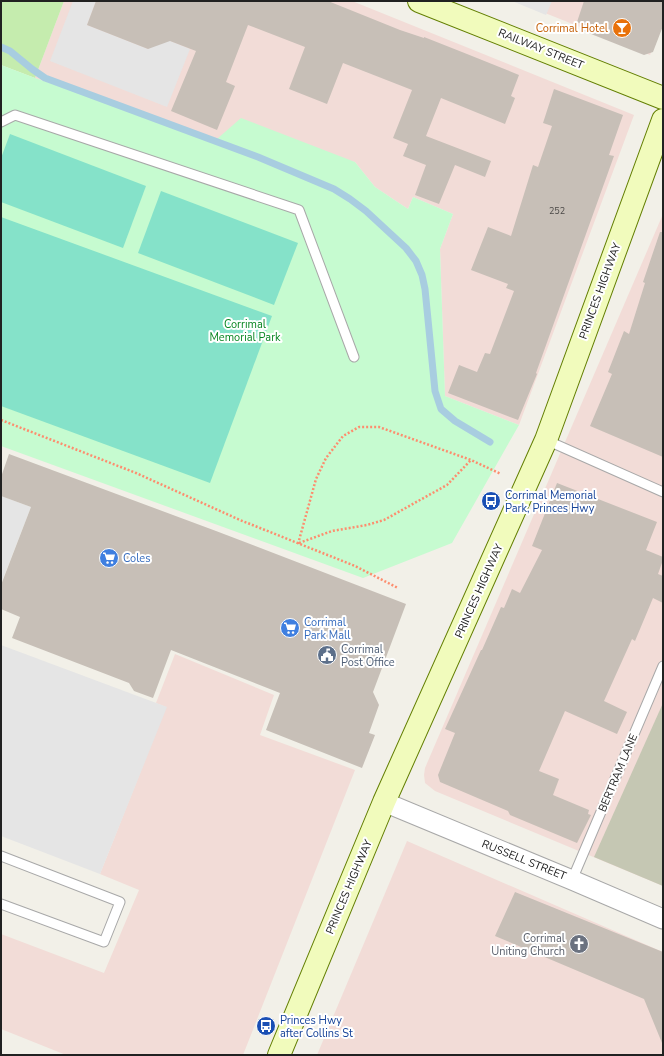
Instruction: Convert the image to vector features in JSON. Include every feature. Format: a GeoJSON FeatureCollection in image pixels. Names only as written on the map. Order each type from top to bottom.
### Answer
{"type":"FeatureCollection","features":[{"type":"Feature","properties":{"kind":"main road","name":"RAILWAY STREET"},"geometry":{"type":"LineString","coordinates":[[419,1],[663,98]]}},
{"type":"Feature","properties":{"kind":"main road","name":"PRINCES HIGHWAY"},"geometry":{"type":"LineString","coordinates":[[279,1055],[384,802],[546,440],[663,120]]}},
{"type":"Feature","properties":{"kind":"street","name":"RUSSELL STREET"},"geometry":{"type":"LineString","coordinates":[[384,802],[663,919]]}},
{"type":"Feature","properties":{"kind":"lane"},"geometry":{"type":"LineString","coordinates":[[1,122],[15,115],[299,210],[354,357]]}},
{"type":"Feature","properties":{"kind":"lane"},"geometry":{"type":"LineString","coordinates":[[546,440],[663,492]]}},
{"type":"Feature","properties":{"kind":"lane","name":"BERTRAM LANE"},"geometry":{"type":"LineString","coordinates":[[572,880],[663,666]]}},
{"type":"Feature","properties":{"kind":"lane"},"geometry":{"type":"LineString","coordinates":[[1,856],[120,902],[104,942],[1,904]]}},
{"type":"Feature","properties":{"kind":"path"},"geometry":{"type":"LineString","coordinates":[[1,420],[136,473],[240,520],[354,566],[398,588]]}},
{"type":"Feature","properties":{"kind":"path"},"geometry":{"type":"LineString","coordinates":[[298,544],[316,479],[326,458],[343,436],[360,427],[379,427],[472,460],[501,474]]}},
{"type":"Feature","properties":{"kind":"path"},"geometry":{"type":"LineString","coordinates":[[298,544],[332,531],[367,525],[384,520],[447,485],[472,460]]}},
{"type":"Feature","properties":{"kind":"shaded area"},"geometry":{"type":"Polygon","coordinates":[[[64,1],[352,1],[634,115],[519,425],[445,396],[440,249],[453,214],[413,197],[408,209],[375,187],[355,162],[218,139],[35,78],[64,1]]]}},
{"type":"Feature","properties":{"kind":"shaded area"},"geometry":{"type":"Polygon","coordinates":[[[73,1],[96,1],[87,25],[148,49],[163,38],[190,49],[167,107],[50,61],[73,1]]]}},
{"type":"Feature","properties":{"kind":"shaded area"},"geometry":{"type":"Polygon","coordinates":[[[512,1],[552,1],[546,15],[512,1]]]}},
{"type":"Feature","properties":{"kind":"shaded area","name":"Corrimal Hotel"},"geometry":{"type":"Polygon","coordinates":[[[515,1],[663,1],[663,24],[650,55],[515,1]]]}},
{"type":"Feature","properties":{"kind":"shaded area"},"geometry":{"type":"Polygon","coordinates":[[[663,214],[663,886],[435,791],[425,783],[424,775],[425,768],[663,214]]]}},
{"type":"Feature","properties":{"kind":"shaded area"},"geometry":{"type":"Polygon","coordinates":[[[1,496],[31,507],[1,584],[1,496]]]}},
{"type":"Feature","properties":{"kind":"shaded area"},"geometry":{"type":"Polygon","coordinates":[[[1,645],[167,707],[100,874],[1,836],[1,645]]]}},
{"type":"Feature","properties":{"kind":"shaded area"},"geometry":{"type":"Polygon","coordinates":[[[175,654],[274,695],[260,735],[355,770],[243,1055],[66,1055],[1,1029],[1,934],[104,973],[139,890],[100,874],[166,707],[156,703],[175,654]]]}},
{"type":"Feature","properties":{"kind":"shaded area"},"geometry":{"type":"Polygon","coordinates":[[[663,703],[663,886],[594,857],[663,703]]]}},
{"type":"Feature","properties":{"kind":"shaded area"},"geometry":{"type":"Polygon","coordinates":[[[407,841],[663,952],[663,1055],[317,1055],[407,841]]]}},
{"type":"Feature","properties":{"kind":"green space"},"geometry":{"type":"Polygon","coordinates":[[[1,1],[64,1],[35,78],[1,65],[1,1]]]}},
{"type":"Feature","properties":{"kind":"green space","name":"Corrimal Memorial Park"},"geometry":{"type":"Polygon","coordinates":[[[1,65],[35,78],[217,139],[241,118],[355,162],[375,187],[408,209],[413,197],[453,214],[440,249],[445,396],[519,425],[452,543],[363,578],[1,446],[1,65]]]}},
{"type":"Feature","properties":{"kind":"green space"},"geometry":{"type":"Polygon","coordinates":[[[10,134],[146,186],[123,248],[1,202],[1,158],[10,134]]]}},
{"type":"Feature","properties":{"kind":"green space"},"geometry":{"type":"Polygon","coordinates":[[[161,191],[298,243],[274,305],[138,253],[161,191]]]}},
{"type":"Feature","properties":{"kind":"green space"},"geometry":{"type":"Polygon","coordinates":[[[1,217],[272,316],[210,483],[1,406],[1,217]]]}},
{"type":"Feature","properties":{"kind":"building"},"geometry":{"type":"Polygon","coordinates":[[[96,1],[328,1],[519,75],[511,96],[515,98],[505,124],[441,98],[426,136],[491,161],[485,177],[455,165],[439,204],[415,195],[426,165],[403,156],[408,144],[393,138],[412,90],[343,63],[327,104],[289,89],[305,47],[248,25],[226,82],[235,86],[217,130],[171,111],[196,51],[170,41],[148,49],[87,25],[96,1]]]}},
{"type":"Feature","properties":{"kind":"building","name":"Corrimal Hotel"},"geometry":{"type":"Polygon","coordinates":[[[584,1],[663,1],[663,26],[653,52],[644,55],[581,30],[583,25],[577,22],[584,1]]]}},
{"type":"Feature","properties":{"kind":"building"},"geometry":{"type":"Polygon","coordinates":[[[554,89],[623,115],[609,155],[614,156],[536,373],[537,374],[518,420],[448,393],[459,365],[477,372],[485,353],[490,354],[514,291],[506,288],[508,284],[471,270],[488,227],[511,236],[533,165],[538,167],[552,126],[543,123],[554,89]]]}},
{"type":"Feature","properties":{"kind":"building"},"geometry":{"type":"Polygon","coordinates":[[[660,232],[663,232],[663,457],[590,426],[612,374],[608,372],[624,331],[629,334],[645,283],[643,282],[660,232]]]}},
{"type":"Feature","properties":{"kind":"building"},"geometry":{"type":"Polygon","coordinates":[[[9,454],[406,604],[373,692],[379,705],[369,733],[375,735],[362,768],[266,730],[280,693],[171,650],[153,698],[134,691],[129,683],[12,638],[20,617],[1,609],[1,585],[31,507],[1,496],[1,477],[9,454]]]}},
{"type":"Feature","properties":{"kind":"building"},"geometry":{"type":"Polygon","coordinates":[[[557,483],[657,522],[646,550],[663,557],[658,574],[663,576],[663,603],[653,598],[635,641],[632,639],[604,701],[627,712],[617,734],[565,711],[539,771],[559,779],[553,795],[589,810],[588,814],[591,815],[577,843],[510,815],[508,811],[440,782],[438,775],[455,733],[445,729],[481,650],[501,607],[504,608],[512,589],[520,593],[542,550],[532,546],[557,483]]]}},
{"type":"Feature","properties":{"kind":"building","name":"Corrimal Uniting Church"},"geometry":{"type":"Polygon","coordinates":[[[515,892],[663,952],[663,1043],[644,999],[495,936],[515,892]]]}},
{"type":"Feature","properties":{"kind":"waterway"},"geometry":{"type":"LineString","coordinates":[[1,47],[10,51],[45,78],[258,157],[334,189],[366,211],[406,248],[416,261],[422,275],[425,289],[435,391],[441,409],[455,421],[490,442]]}},
{"type":"Feature","properties":{"kind":"place","name":"Corrimal Hotel"},"geometry":{"type":"Point","coordinates":[622,28]}},
{"type":"Feature","properties":{"kind":"place","name":"Corrimal Memorial Park, Princes Hwy"},"geometry":{"type":"Point","coordinates":[491,501]}},
{"type":"Feature","properties":{"kind":"place","name":"Coles"},"geometry":{"type":"Point","coordinates":[109,558]}},
{"type":"Feature","properties":{"kind":"place","name":"Corrimal Park Mall"},"geometry":{"type":"Point","coordinates":[290,628]}},
{"type":"Feature","properties":{"kind":"place","name":"Corrimal Post Office"},"geometry":{"type":"Point","coordinates":[327,655]}},
{"type":"Feature","properties":{"kind":"place","name":"Corrimal Uniting Church"},"geometry":{"type":"Point","coordinates":[579,944]}},
{"type":"Feature","properties":{"kind":"place","name":"Princes Hwy after Collins St"},"geometry":{"type":"Point","coordinates":[266,1026]}}]}
